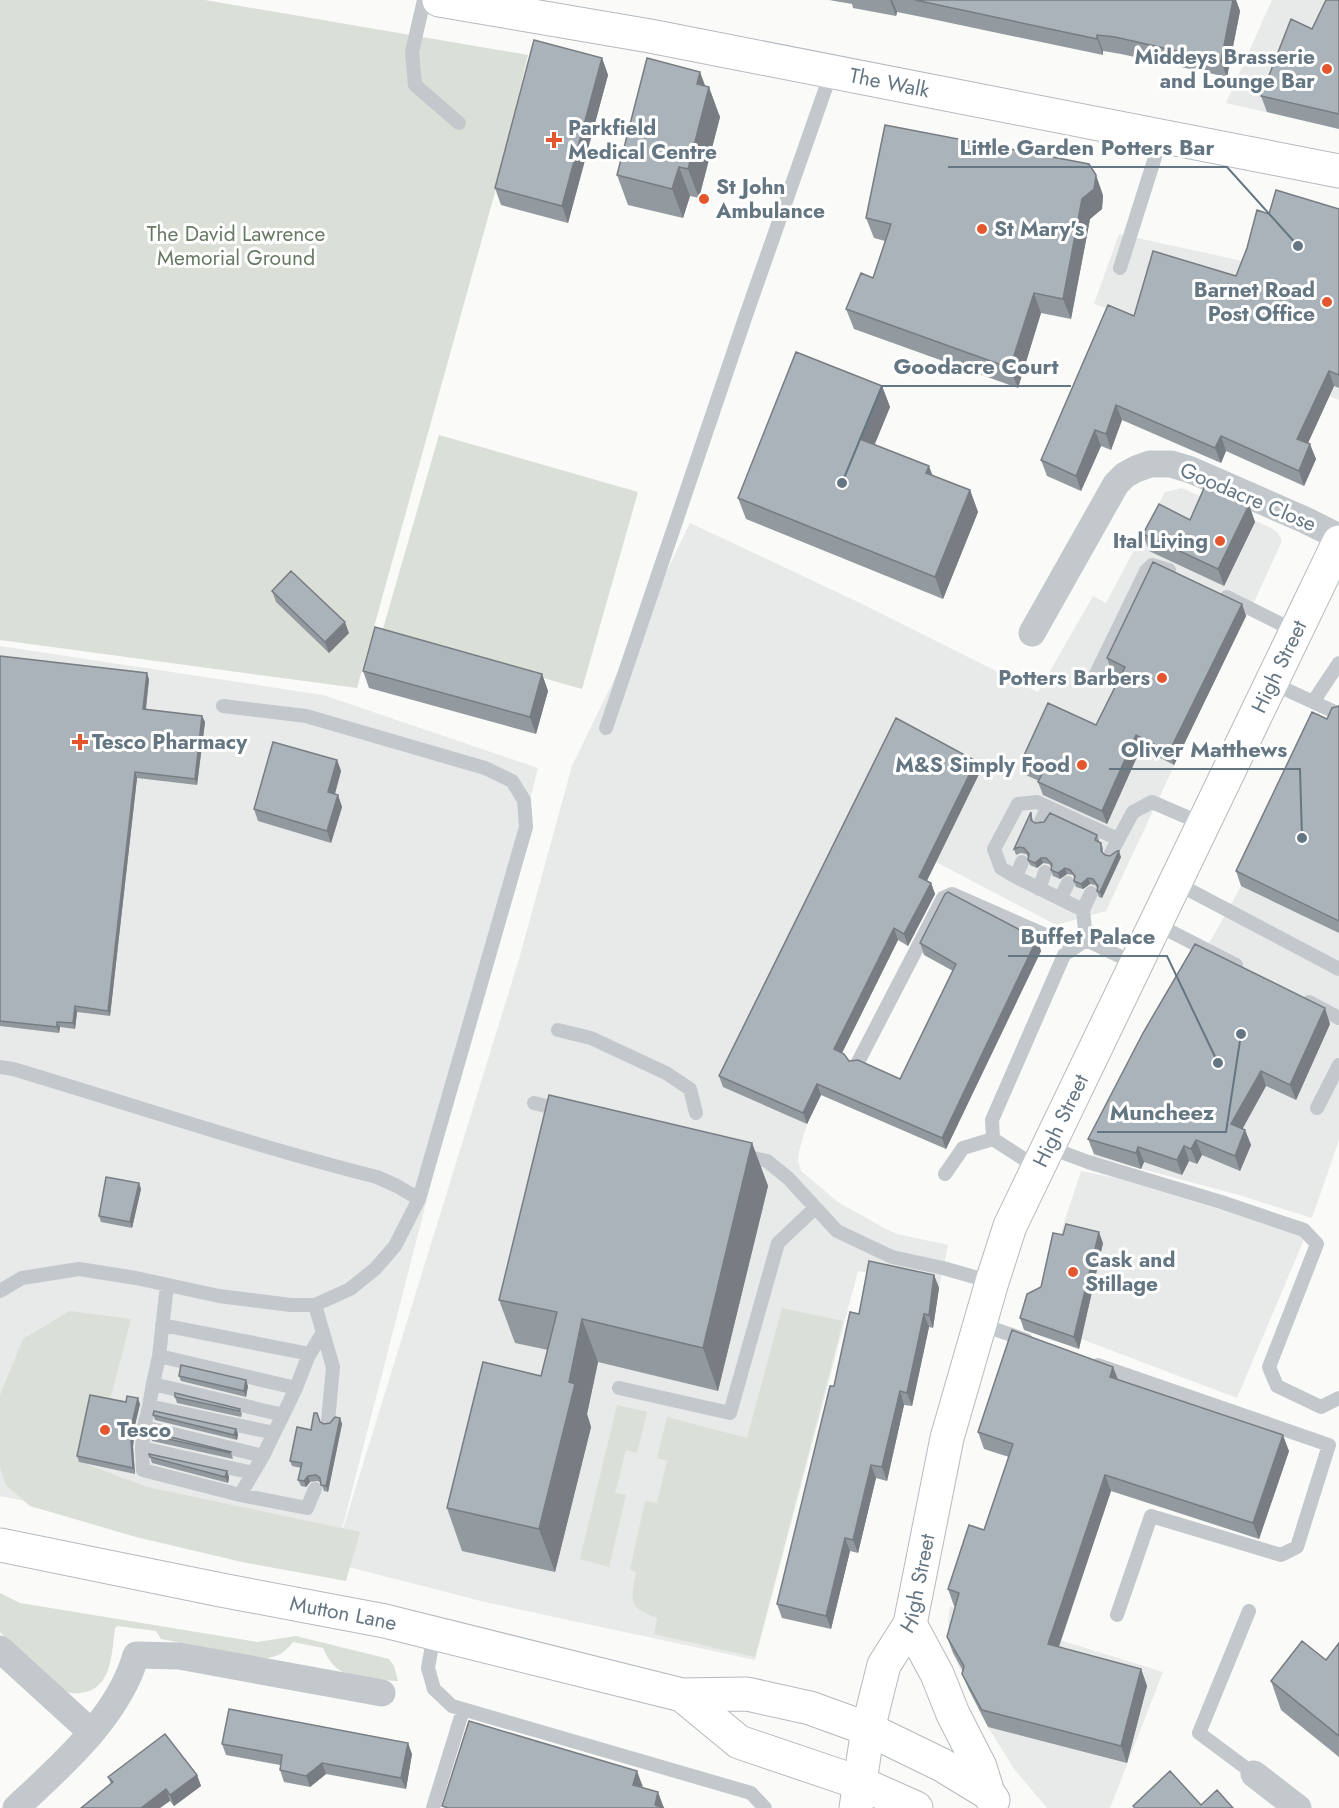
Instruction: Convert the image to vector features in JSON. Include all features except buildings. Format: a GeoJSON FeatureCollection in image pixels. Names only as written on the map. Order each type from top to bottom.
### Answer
{"type":"FeatureCollection","features":[{"type":"Feature","properties":{"kind":"main road","name":"The Walk"},"geometry":{"type":"LineString","coordinates":[[439,0],[542,8],[650,36],[1339,171]]}},
{"type":"Feature","properties":{"kind":"main road","name":"High Street"},"geometry":{"type":"LineString","coordinates":[[858,1795],[868,1729],[884,1665],[910,1624],[947,1438],[1010,1226],[1339,542]]}},
{"type":"Feature","properties":{"kind":"main road","name":"Mutton Lane"},"geometry":{"type":"LineString","coordinates":[[0,1545],[385,1621],[682,1695],[747,1694],[810,1708],[868,1729],[942,1765],[993,1800]]}},
{"type":"Feature","properties":{"kind":"main road"},"geometry":{"type":"LineString","coordinates":[[910,1624],[937,1674],[993,1800]]}},
{"type":"Feature","properties":{"kind":"main road","name":"Mutton Lane"},"geometry":{"type":"LineString","coordinates":[[682,1695],[739,1742],[858,1795],[916,1808]]}},
{"type":"Feature","properties":{"kind":"street","name":"Goodacre Close"},"geometry":{"type":"LineString","coordinates":[[1032,633],[1116,484],[1125,475],[1150,464],[1171,464],[1191,471],[1339,537]]}},
{"type":"Feature","properties":{"kind":"street"},"geometry":{"type":"LineString","coordinates":[[0,1649],[91,1732]]}},
{"type":"Feature","properties":{"kind":"street"},"geometry":{"type":"LineString","coordinates":[[16,1808],[69,1758],[122,1693],[131,1674],[136,1655],[179,1656],[382,1693]]}},
{"type":"Feature","properties":{"kind":"street"},"geometry":{"type":"LineString","coordinates":[[1254,1774],[1298,1808]]}},
{"type":"Feature","properties":{"kind":"lane"},"geometry":{"type":"LineString","coordinates":[[424,0],[412,52],[415,85],[459,123]]}},
{"type":"Feature","properties":{"kind":"lane"},"geometry":{"type":"LineString","coordinates":[[606,728],[831,73]]}},
{"type":"Feature","properties":{"kind":"lane"},"geometry":{"type":"LineString","coordinates":[[1120,268],[1162,135]]}},
{"type":"Feature","properties":{"kind":"lane"},"geometry":{"type":"LineString","coordinates":[[1094,678],[1146,571],[1152,565],[1160,566],[1180,576]]}},
{"type":"Feature","properties":{"kind":"lane"},"geometry":{"type":"LineString","coordinates":[[1211,590],[1295,631]]}},
{"type":"Feature","properties":{"kind":"lane"},"geometry":{"type":"LineString","coordinates":[[1314,702],[1339,663]]}},
{"type":"Feature","properties":{"kind":"lane"},"geometry":{"type":"LineString","coordinates":[[1272,683],[1339,714]]}},
{"type":"Feature","properties":{"kind":"lane"},"geometry":{"type":"LineString","coordinates":[[0,1291],[22,1278],[79,1269],[136,1278],[219,1296],[291,1305],[315,1305],[350,1289],[375,1269],[395,1246],[418,1199],[526,827],[524,800],[512,781],[485,768],[306,716],[223,706]]}},
{"type":"Feature","properties":{"kind":"lane"},"geometry":{"type":"LineString","coordinates":[[1083,910],[1001,868],[994,849],[1018,804],[1037,802],[1118,839]]}},
{"type":"Feature","properties":{"kind":"lane"},"geometry":{"type":"LineString","coordinates":[[1111,853],[1133,813],[1152,802],[1203,824]]}},
{"type":"Feature","properties":{"kind":"lane"},"geometry":{"type":"LineString","coordinates":[[1041,821],[1048,807]]}},
{"type":"Feature","properties":{"kind":"lane"},"geometry":{"type":"LineString","coordinates":[[1063,831],[1069,817]]}},
{"type":"Feature","properties":{"kind":"lane"},"geometry":{"type":"LineString","coordinates":[[1087,842],[1093,828]]}},
{"type":"Feature","properties":{"kind":"lane"},"geometry":{"type":"LineString","coordinates":[[1016,877],[1022,862]]}},
{"type":"Feature","properties":{"kind":"lane"},"geometry":{"type":"LineString","coordinates":[[1039,889],[1045,872]]}},
{"type":"Feature","properties":{"kind":"lane"},"geometry":{"type":"LineString","coordinates":[[1060,899],[1068,883]]}},
{"type":"Feature","properties":{"kind":"lane"},"geometry":{"type":"LineString","coordinates":[[1176,883],[1339,969]]}},
{"type":"Feature","properties":{"kind":"lane"},"geometry":{"type":"LineString","coordinates":[[1086,940],[1083,910],[1091,893]]}},
{"type":"Feature","properties":{"kind":"lane"},"geometry":{"type":"LineString","coordinates":[[857,1064],[942,898],[952,894],[1057,940],[1086,940],[1136,964]]}},
{"type":"Feature","properties":{"kind":"lane"},"geometry":{"type":"LineString","coordinates":[[1156,924],[1247,970]]}},
{"type":"Feature","properties":{"kind":"lane"},"geometry":{"type":"LineString","coordinates":[[993,1139],[992,1120],[1064,955],[1086,940]]}},
{"type":"Feature","properties":{"kind":"lane"},"geometry":{"type":"LineString","coordinates":[[1298,997],[1339,1017]]}},
{"type":"Feature","properties":{"kind":"lane"},"geometry":{"type":"LineString","coordinates":[[558,1030],[591,1038],[666,1073],[690,1089],[696,1113]]}},
{"type":"Feature","properties":{"kind":"lane"},"geometry":{"type":"LineString","coordinates":[[1317,1108],[1339,1065]]}},
{"type":"Feature","properties":{"kind":"lane"},"geometry":{"type":"LineString","coordinates":[[0,1066],[230,1136],[377,1177],[418,1199]]}},
{"type":"Feature","properties":{"kind":"lane"},"geometry":{"type":"LineString","coordinates":[[534,1103],[579,1114]]}},
{"type":"Feature","properties":{"kind":"lane"},"geometry":{"type":"LineString","coordinates":[[945,1174],[963,1148],[993,1139],[1043,1157],[1088,1162],[1304,1230],[1317,1245],[1269,1367],[1277,1386],[1321,1407],[1339,1398]]}},
{"type":"Feature","properties":{"kind":"lane"},"geometry":{"type":"LineString","coordinates":[[723,1150],[767,1161],[788,1178],[837,1231],[892,1257],[992,1282]]}},
{"type":"Feature","properties":{"kind":"lane"},"geometry":{"type":"LineString","coordinates":[[619,1388],[730,1413],[778,1243],[816,1208]]}},
{"type":"Feature","properties":{"kind":"lane"},"geometry":{"type":"LineString","coordinates":[[167,1285],[159,1356],[144,1427],[143,1470],[240,1495],[307,1508],[315,1489]]}},
{"type":"Feature","properties":{"kind":"lane"},"geometry":{"type":"LineString","coordinates":[[315,1305],[333,1367],[328,1421]]}},
{"type":"Feature","properties":{"kind":"lane"},"geometry":{"type":"LineString","coordinates":[[980,1324],[1035,1344]]}},
{"type":"Feature","properties":{"kind":"lane"},"geometry":{"type":"LineString","coordinates":[[162,1325],[310,1354]]}},
{"type":"Feature","properties":{"kind":"lane"},"geometry":{"type":"LineString","coordinates":[[240,1495],[263,1456],[322,1332]]}},
{"type":"Feature","properties":{"kind":"lane"},"geometry":{"type":"LineString","coordinates":[[159,1356],[296,1388]]}},
{"type":"Feature","properties":{"kind":"lane"},"geometry":{"type":"LineString","coordinates":[[1081,1359],[1329,1445],[1297,1547],[1281,1555],[1151,1516],[1117,1615]]}},
{"type":"Feature","properties":{"kind":"lane"},"geometry":{"type":"LineString","coordinates":[[153,1384],[283,1415]]}},
{"type":"Feature","properties":{"kind":"lane"},"geometry":{"type":"LineString","coordinates":[[149,1407],[274,1433]]}},
{"type":"Feature","properties":{"kind":"lane"},"geometry":{"type":"LineString","coordinates":[[144,1427],[263,1456]]}},
{"type":"Feature","properties":{"kind":"lane"},"geometry":{"type":"LineString","coordinates":[[142,1448],[253,1473]]}},
{"type":"Feature","properties":{"kind":"lane"},"geometry":{"type":"LineString","coordinates":[[1249,1611],[1199,1733],[1254,1774]]}},
{"type":"Feature","properties":{"kind":"lane"},"geometry":{"type":"LineString","coordinates":[[434,1634],[428,1668],[434,1689],[453,1706],[751,1793],[765,1808]]}},
{"type":"Feature","properties":{"kind":"lane"},"geometry":{"type":"LineString","coordinates":[[433,1808],[463,1710]]}},
{"type":"Feature","properties":{"kind":"shaded area"},"geometry":{"type":"Polygon","coordinates":[[[1272,0],[1339,0],[1339,129],[1226,103],[1272,0]]]}},
{"type":"Feature","properties":{"kind":"shaded area"},"geometry":{"type":"Polygon","coordinates":[[[1119,234],[1252,263],[1339,287],[1339,400],[1242,359],[1094,304],[1119,234]]]}},
{"type":"Feature","properties":{"kind":"shaded area"},"geometry":{"type":"Polygon","coordinates":[[[1182,488],[1273,529],[1282,541],[1106,911],[1056,925],[936,862],[807,1124],[799,1151],[798,1161],[801,1171],[838,1202],[884,1228],[897,1234],[948,1245],[939,1288],[858,1271],[755,1660],[485,1602],[333,1563],[0,1496],[0,646],[323,695],[538,768],[338,1545],[519,959],[572,766],[690,523],[858,602],[1038,692],[1093,596],[1106,603],[1165,492],[1182,488]]]}},
{"type":"Feature","properties":{"kind":"shaded area"},"geometry":{"type":"Polygon","coordinates":[[[1339,720],[1339,1140],[1312,1218],[1239,1195],[1093,1156],[1241,886],[1318,727],[1339,720]]]}},
{"type":"Feature","properties":{"kind":"shaded area"},"geometry":{"type":"Polygon","coordinates":[[[1081,1171],[1116,1178],[1305,1237],[1237,1398],[1081,1339],[1026,1324],[1045,1298],[1057,1244],[1081,1171]]]}},
{"type":"Feature","properties":{"kind":"shaded area"},"geometry":{"type":"Polygon","coordinates":[[[950,1606],[1163,1672],[1110,1808],[1047,1808],[1014,1769],[988,1727],[953,1653],[948,1621],[950,1606]]]}},
{"type":"Feature","properties":{"kind":"green space","name":"The David Lawrence Memorial Ground"},"geometry":{"type":"Polygon","coordinates":[[[0,0],[205,0],[528,55],[497,185],[357,688],[0,640],[0,0]]]}},
{"type":"Feature","properties":{"kind":"green space"},"geometry":{"type":"Polygon","coordinates":[[[439,435],[638,492],[582,689],[382,632],[439,435]]]}},
{"type":"Feature","properties":{"kind":"green space"},"geometry":{"type":"Polygon","coordinates":[[[782,1308],[843,1321],[755,1657],[654,1634],[657,1618],[640,1610],[633,1602],[636,1572],[630,1570],[645,1501],[657,1503],[667,1461],[657,1458],[667,1417],[747,1438],[782,1308]]]}},
{"type":"Feature","properties":{"kind":"green space"},"geometry":{"type":"Polygon","coordinates":[[[70,1311],[131,1319],[109,1404],[80,1462],[147,1487],[360,1532],[346,1581],[242,1562],[136,1537],[30,1506],[6,1485],[0,1467],[0,1395],[23,1339],[70,1311]]]}},
{"type":"Feature","properties":{"kind":"green space"},"geometry":{"type":"Polygon","coordinates":[[[617,1405],[647,1412],[637,1453],[626,1450],[615,1493],[626,1495],[609,1567],[580,1559],[617,1405]]]}},
{"type":"Feature","properties":{"kind":"green space"},"geometry":{"type":"Polygon","coordinates":[[[0,1593],[20,1603],[257,1642],[296,1636],[389,1659],[394,1666],[398,1681],[345,1673],[332,1664],[323,1648],[293,1642],[280,1654],[263,1659],[161,1639],[156,1631],[117,1626],[110,1665],[102,1681],[89,1691],[69,1693],[57,1688],[0,1632],[0,1593]]]}},
{"type":"Feature","properties":{"kind":"place","name":"Middeys Brasserie and Lounge Bar"},"geometry":{"type":"Point","coordinates":[1327,69]}},
{"type":"Feature","properties":{"kind":"place","name":"Parkfield Medical Centre"},"geometry":{"type":"Point","coordinates":[554,140]}},
{"type":"Feature","properties":{"kind":"place","name":"St John Ambulance"},"geometry":{"type":"Point","coordinates":[704,199]}},
{"type":"Feature","properties":{"kind":"place","name":"St Mary's"},"geometry":{"type":"Point","coordinates":[982,229]}},
{"type":"Feature","properties":{"kind":"place","name":"Little Garden Potters Bar"},"geometry":{"type":"Point","coordinates":[1298,246]}},
{"type":"Feature","properties":{"kind":"place","name":"Barnet Road Post Office"},"geometry":{"type":"Point","coordinates":[1327,302]}},
{"type":"Feature","properties":{"kind":"place","name":"Goodacre Court"},"geometry":{"type":"Point","coordinates":[842,483]}},
{"type":"Feature","properties":{"kind":"place","name":"Ital Living"},"geometry":{"type":"Point","coordinates":[1220,541]}},
{"type":"Feature","properties":{"kind":"place","name":"Potters Barbers"},"geometry":{"type":"Point","coordinates":[1162,678]}},
{"type":"Feature","properties":{"kind":"place","name":"Tesco Pharmacy"},"geometry":{"type":"Point","coordinates":[80,742]}},
{"type":"Feature","properties":{"kind":"place","name":"M&S Simply Food"},"geometry":{"type":"Point","coordinates":[1082,765]}},
{"type":"Feature","properties":{"kind":"place","name":"Oliver Matthews"},"geometry":{"type":"Point","coordinates":[1302,838]}},
{"type":"Feature","properties":{"kind":"place","name":"Muncheez"},"geometry":{"type":"Point","coordinates":[1241,1034]}},
{"type":"Feature","properties":{"kind":"place","name":"Buffet Palace"},"geometry":{"type":"Point","coordinates":[1218,1063]}},
{"type":"Feature","properties":{"kind":"place","name":"Cask and Stillage"},"geometry":{"type":"Point","coordinates":[1073,1272]}},
{"type":"Feature","properties":{"kind":"place","name":"Tesco"},"geometry":{"type":"Point","coordinates":[105,1430]}}]}
